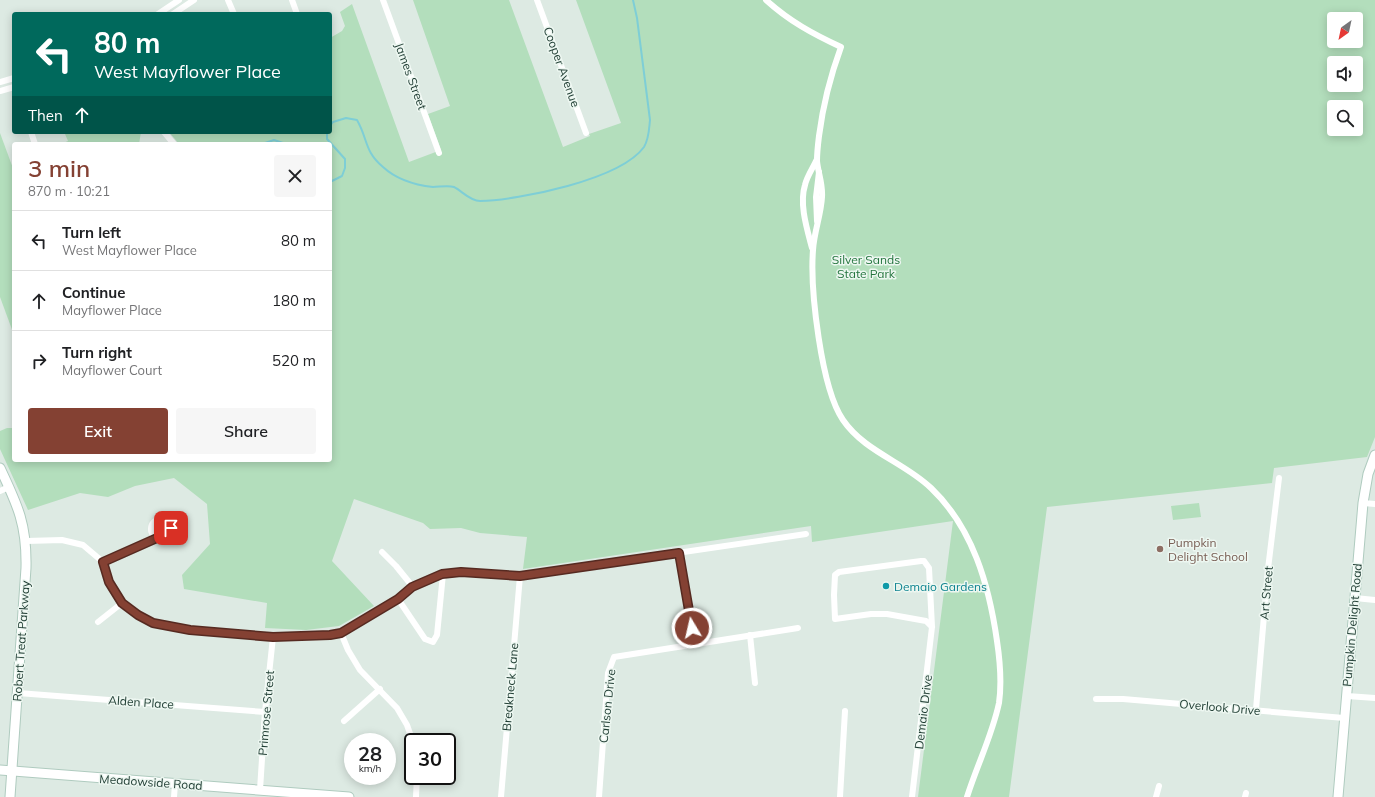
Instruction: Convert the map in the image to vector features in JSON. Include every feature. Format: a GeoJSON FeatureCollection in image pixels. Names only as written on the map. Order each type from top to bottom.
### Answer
{"type":"FeatureCollection","features":[{"type":"Feature","properties":{"kind":"street"},"geometry":{"type":"LineString","coordinates":[[161,12],[180,0]]}},
{"type":"Feature","properties":{"kind":"street"},"geometry":{"type":"LineString","coordinates":[[176,12],[194,0]]}},
{"type":"Feature","properties":{"kind":"street"},"geometry":{"type":"LineString","coordinates":[[228,0],[233,12]]}},
{"type":"Feature","properties":{"kind":"street"},"geometry":{"type":"LineString","coordinates":[[292,0],[296,12]]}},
{"type":"Feature","properties":{"kind":"street","name":"James Street"},"geometry":{"type":"LineString","coordinates":[[383,0],[439,153]]}},
{"type":"Feature","properties":{"kind":"street","name":"Cooper Avenue"},"geometry":{"type":"LineString","coordinates":[[537,0],[586,133]]}},
{"type":"Feature","properties":{"kind":"street"},"geometry":{"type":"LineString","coordinates":[[766,0],[799,26],[841,48],[825,96],[817,159],[819,172],[816,197],[818,223],[813,249]]}},
{"type":"Feature","properties":{"kind":"street"},"geometry":{"type":"LineString","coordinates":[[0,82],[12,79]]}},
{"type":"Feature","properties":{"kind":"street"},"geometry":{"type":"LineString","coordinates":[[0,91],[12,87]]}},
{"type":"Feature","properties":{"kind":"street"},"geometry":{"type":"LineString","coordinates":[[166,134],[172,142]]}},
{"type":"Feature","properties":{"kind":"street"},"geometry":{"type":"LineString","coordinates":[[817,159],[808,175],[804,191],[804,207],[813,249],[814,292],[826,380],[836,408],[843,420],[863,442],[931,488],[951,510],[962,526],[972,545],[982,570],[995,630],[1000,682],[994,722],[967,797]]}},
{"type":"Feature","properties":{"kind":"street","name":"Pumpkin Delight Road"},"geometry":{"type":"LineString","coordinates":[[1338,797],[1363,503],[1368,474],[1375,454]]}},
{"type":"Feature","properties":{"kind":"street","name":"Robert Treat Parkway"},"geometry":{"type":"LineString","coordinates":[[0,468],[22,516],[26,541],[18,692],[10,797]]}},
{"type":"Feature","properties":{"kind":"street","name":"Art Street"},"geometry":{"type":"LineString","coordinates":[[1256,709],[1268,569],[1279,478]]}},
{"type":"Feature","properties":{"kind":"street"},"geometry":{"type":"LineString","coordinates":[[0,491],[9,487]]}},
{"type":"Feature","properties":{"kind":"street"},"geometry":{"type":"LineString","coordinates":[[1363,503],[1375,504]]}},
{"type":"Feature","properties":{"kind":"street"},"geometry":{"type":"LineString","coordinates":[[26,541],[73,542],[83,545],[103,562],[109,582],[122,603],[138,615],[162,626],[273,637],[330,635],[341,633],[398,599],[412,587],[442,574],[461,572],[520,576],[806,534]]}},
{"type":"Feature","properties":{"kind":"street"},"geometry":{"type":"LineString","coordinates":[[103,562],[157,538]]}},
{"type":"Feature","properties":{"kind":"street"},"geometry":{"type":"LineString","coordinates":[[382,552],[396,566],[412,587]]}},
{"type":"Feature","properties":{"kind":"street"},"geometry":{"type":"LineString","coordinates":[[679,553],[694,643]]}},
{"type":"Feature","properties":{"kind":"street","name":"Demaio Drive"},"geometry":{"type":"LineString","coordinates":[[912,797],[932,627],[929,568],[924,561],[839,572],[836,575],[834,580],[835,619],[871,614],[886,614],[926,621],[932,627]]}},
{"type":"Feature","properties":{"kind":"street"},"geometry":{"type":"LineString","coordinates":[[398,599],[425,639],[433,642],[437,635],[442,574]]}},
{"type":"Feature","properties":{"kind":"street","name":"Breakneck Lane"},"geometry":{"type":"LineString","coordinates":[[501,797],[520,576]]}},
{"type":"Feature","properties":{"kind":"street"},"geometry":{"type":"LineString","coordinates":[[1355,598],[1375,600]]}},
{"type":"Feature","properties":{"kind":"street"},"geometry":{"type":"LineString","coordinates":[[98,622],[122,603]]}},
{"type":"Feature","properties":{"kind":"street","name":"Carlson Drive"},"geometry":{"type":"LineString","coordinates":[[599,797],[608,673],[614,657],[694,643],[798,628]]}},
{"type":"Feature","properties":{"kind":"street"},"geometry":{"type":"LineString","coordinates":[[341,633],[348,650],[360,670],[380,689],[402,716],[409,733]]}},
{"type":"Feature","properties":{"kind":"street"},"geometry":{"type":"LineString","coordinates":[[750,635],[755,683]]}},
{"type":"Feature","properties":{"kind":"street","name":"Primrose Street"},"geometry":{"type":"LineString","coordinates":[[260,790],[265,712],[273,637]]}},
{"type":"Feature","properties":{"kind":"street"},"geometry":{"type":"LineString","coordinates":[[344,721],[380,689]]}},
{"type":"Feature","properties":{"kind":"street","name":"Alden Place"},"geometry":{"type":"LineString","coordinates":[[18,692],[265,712]]}},
{"type":"Feature","properties":{"kind":"street"},"geometry":{"type":"LineString","coordinates":[[1346,696],[1375,698]]}},
{"type":"Feature","properties":{"kind":"street","name":"Overlook Drive"},"geometry":{"type":"LineString","coordinates":[[1096,699],[1123,699],[1256,709],[1344,718]]}},
{"type":"Feature","properties":{"kind":"street"},"geometry":{"type":"LineString","coordinates":[[840,797],[844,711]]}},
{"type":"Feature","properties":{"kind":"street","name":"Meadowside Road"},"geometry":{"type":"LineString","coordinates":[[0,770],[349,797]]}},
{"type":"Feature","properties":{"kind":"street"},"geometry":{"type":"LineString","coordinates":[[174,797],[175,784]]}},
{"type":"Feature","properties":{"kind":"street"},"geometry":{"type":"LineString","coordinates":[[416,797],[417,785]]}},
{"type":"Feature","properties":{"kind":"street"},"geometry":{"type":"LineString","coordinates":[[1156,797],[1159,786]]}},
{"type":"Feature","properties":{"kind":"green space","name":"Silver Sands State Park"},"geometry":{"type":"Polygon","coordinates":[[[413,0],[509,0],[563,147],[590,136],[589,134],[621,123],[576,0],[1375,0],[1375,437],[1367,457],[1274,468],[1272,483],[1047,507],[1009,797],[918,797],[953,521],[812,542],[811,526],[523,569],[527,537],[480,533],[461,528],[430,529],[423,523],[354,499],[332,561],[374,606],[339,626],[306,630],[265,628],[267,603],[184,589],[182,575],[210,544],[207,504],[174,478],[135,486],[108,497],[80,493],[28,510],[0,449],[0,431],[7,428],[12,428],[12,462],[332,462],[332,142],[177,142],[171,134],[332,134],[332,37],[342,31],[345,26],[340,12],[352,4],[409,162],[441,150],[428,114],[450,106],[413,0]]]}},
{"type":"Feature","properties":{"kind":"green space"},"geometry":{"type":"Polygon","coordinates":[[[0,133],[12,166],[12,330],[0,297],[0,133]]]}},
{"type":"Feature","properties":{"kind":"green space"},"geometry":{"type":"Polygon","coordinates":[[[65,134],[141,134],[139,142],[66,142],[68,141],[65,134]]]}},
{"type":"Feature","properties":{"kind":"green space"},"geometry":{"type":"Polygon","coordinates":[[[1199,503],[1201,517],[1173,520],[1171,506],[1199,503]]]}},
{"type":"Feature","properties":{"kind":"waterway"},"geometry":{"type":"LineString","coordinates":[[332,123],[346,118],[357,120],[372,156],[394,175],[419,185],[433,187],[452,186],[476,201],[497,200],[543,192],[568,186],[614,169],[632,159],[644,147],[648,137],[650,120],[637,18],[633,0]]}},
{"type":"Feature","properties":{"kind":"waterway"},"geometry":{"type":"LineString","coordinates":[[327,134],[327,139],[330,142]]}},
{"type":"Feature","properties":{"kind":"waterway"},"geometry":{"type":"LineString","coordinates":[[268,142],[274,140],[280,142]]}},
{"type":"Feature","properties":{"kind":"waterway"},"geometry":{"type":"LineString","coordinates":[[332,145],[345,159],[345,168],[342,176],[332,181]]}},
{"type":"Feature","properties":{"kind":"place","name":"Pumpkin Delight School"},"geometry":{"type":"Point","coordinates":[1160,549]}},
{"type":"Feature","properties":{"kind":"place","name":"Demaio Gardens"},"geometry":{"type":"Point","coordinates":[886,586]}},
{"type":"Feature","properties":{"kind":"route"},"geometry":{"type":"LineString","coordinates":[[171,528],[170,534],[166,538],[157,538],[103,562],[109,582],[122,603],[138,615],[162,626],[190,630],[273,637],[330,635],[341,633],[349,629],[398,599],[412,587],[442,574],[461,572],[520,576],[679,553],[692,628]]}}]}
